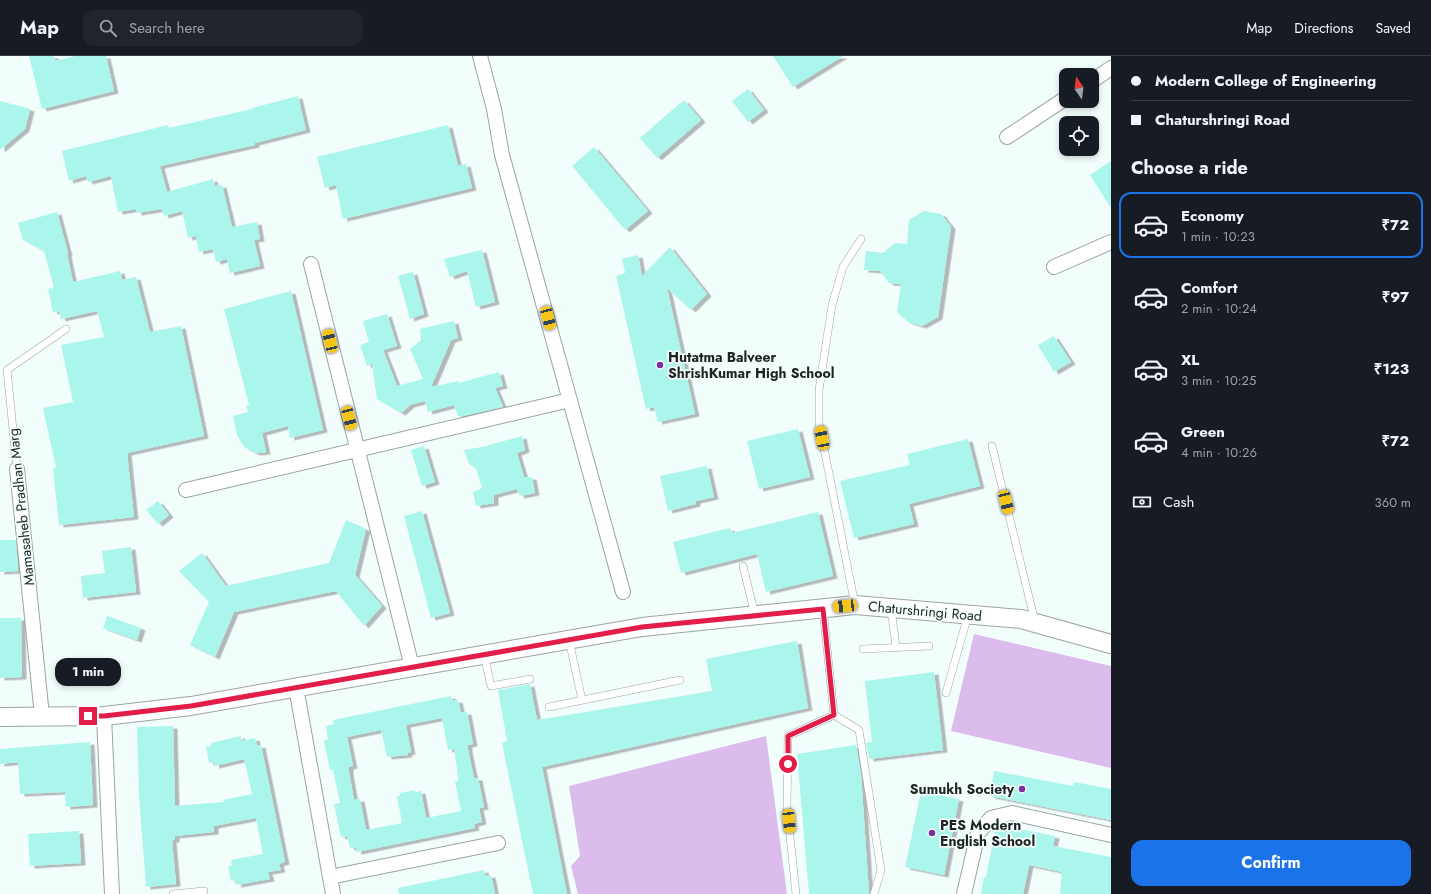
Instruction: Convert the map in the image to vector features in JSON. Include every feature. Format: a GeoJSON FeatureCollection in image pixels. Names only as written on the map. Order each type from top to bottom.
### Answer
{"type":"FeatureCollection","features":[{"type":"Feature","properties":{"kind":"street"},"geometry":{"type":"LineString","coordinates":[[480,56],[494,109],[502,155],[623,592]]}},
{"type":"Feature","properties":{"kind":"street"},"geometry":{"type":"LineString","coordinates":[[1099,76],[1111,68]]}},
{"type":"Feature","properties":{"kind":"street"},"geometry":{"type":"LineString","coordinates":[[1007,137],[1059,103]]}},
{"type":"Feature","properties":{"kind":"street"},"geometry":{"type":"LineString","coordinates":[[1054,268],[1111,242]]}},
{"type":"Feature","properties":{"kind":"street"},"geometry":{"type":"LineString","coordinates":[[311,264],[412,667]]}},
{"type":"Feature","properties":{"kind":"street"},"geometry":{"type":"LineString","coordinates":[[186,490],[570,400]]}},
{"type":"Feature","properties":{"kind":"street","name":"Mamasaheb Pradhan Marg"},"geometry":{"type":"LineString","coordinates":[[17,469],[42,716]]}},
{"type":"Feature","properties":{"kind":"street","name":"Chaturshringi Road"},"geometry":{"type":"LineString","coordinates":[[0,717],[104,716],[191,706],[642,627],[855,605],[1021,619],[1111,644]]}},
{"type":"Feature","properties":{"kind":"street"},"geometry":{"type":"LineString","coordinates":[[296,687],[333,894]]}},
{"type":"Feature","properties":{"kind":"street"},"geometry":{"type":"LineString","coordinates":[[104,716],[112,894]]}},
{"type":"Feature","properties":{"kind":"street"},"geometry":{"type":"LineString","coordinates":[[964,894],[978,833],[991,818],[1012,813],[1111,835]]}},
{"type":"Feature","properties":{"kind":"street"},"geometry":{"type":"LineString","coordinates":[[330,877],[498,843]]}},
{"type":"Feature","properties":{"kind":"lane"},"geometry":{"type":"LineString","coordinates":[[855,605],[819,423],[819,390],[832,306],[843,267],[861,239]]}},
{"type":"Feature","properties":{"kind":"lane","name":"Mamasaheb Pradhan Marg"},"geometry":{"type":"LineString","coordinates":[[17,469],[7,370],[66,329]]}},
{"type":"Feature","properties":{"kind":"lane"},"geometry":{"type":"LineString","coordinates":[[992,446],[1035,622]]}},
{"type":"Feature","properties":{"kind":"lane"},"geometry":{"type":"LineString","coordinates":[[743,566],[755,616]]}},
{"type":"Feature","properties":{"kind":"lane"},"geometry":{"type":"LineString","coordinates":[[891,608],[896,647]]}},
{"type":"Feature","properties":{"kind":"lane"},"geometry":{"type":"LineString","coordinates":[[823,609],[834,715]]}},
{"type":"Feature","properties":{"kind":"lane"},"geometry":{"type":"LineString","coordinates":[[946,693],[968,614]]}},
{"type":"Feature","properties":{"kind":"lane"},"geometry":{"type":"LineString","coordinates":[[569,640],[582,700]]}},
{"type":"Feature","properties":{"kind":"lane"},"geometry":{"type":"LineString","coordinates":[[863,649],[929,646]]}},
{"type":"Feature","properties":{"kind":"lane"},"geometry":{"type":"LineString","coordinates":[[484,655],[491,686],[530,679]]}},
{"type":"Feature","properties":{"kind":"lane"},"geometry":{"type":"LineString","coordinates":[[548,707],[680,680]]}},
{"type":"Feature","properties":{"kind":"lane"},"geometry":{"type":"LineString","coordinates":[[796,894],[787,807],[788,736],[834,715]]}},
{"type":"Feature","properties":{"kind":"lane"},"geometry":{"type":"LineString","coordinates":[[834,715],[859,730],[881,870],[874,894]]}},
{"type":"Feature","properties":{"kind":"lane"},"geometry":{"type":"LineString","coordinates":[[173,894],[204,891]]}},
{"type":"Feature","properties":{"kind":"shaded area"},"geometry":{"type":"Polygon","coordinates":[[[974,634],[1111,666],[1111,768],[951,731],[974,634]]]}},
{"type":"Feature","properties":{"kind":"shaded area"},"geometry":{"type":"Polygon","coordinates":[[[766,736],[787,894],[578,894],[571,866],[580,856],[569,786],[766,736]]]}},
{"type":"Feature","properties":{"kind":"building"},"geometry":{"type":"Polygon","coordinates":[[[29,56],[54,56],[55,61],[75,56],[106,56],[114,91],[42,109],[29,56]]]}},
{"type":"Feature","properties":{"kind":"building"},"geometry":{"type":"Polygon","coordinates":[[[773,56],[843,56],[793,87],[773,56]]]}},
{"type":"Feature","properties":{"kind":"building"},"geometry":{"type":"Polygon","coordinates":[[[748,89],[764,110],[748,122],[732,101],[748,89]]]}},
{"type":"Feature","properties":{"kind":"building"},"geometry":{"type":"Polygon","coordinates":[[[298,96],[306,130],[255,143],[255,145],[160,166],[167,192],[213,179],[215,186],[222,185],[232,227],[257,222],[260,239],[254,240],[260,266],[230,273],[227,259],[216,262],[213,249],[199,252],[196,236],[188,238],[182,211],[164,216],[162,209],[137,213],[136,209],[118,212],[111,176],[88,182],[86,176],[69,181],[62,151],[168,125],[169,128],[252,109],[298,96]]]}},
{"type":"Feature","properties":{"kind":"building"},"geometry":{"type":"Polygon","coordinates":[[[684,100],[701,120],[657,158],[640,138],[684,100]]]}},
{"type":"Feature","properties":{"kind":"building"},"geometry":{"type":"Polygon","coordinates":[[[0,101],[30,109],[25,129],[0,150],[0,101]]]}},
{"type":"Feature","properties":{"kind":"building"},"geometry":{"type":"Polygon","coordinates":[[[448,125],[458,166],[466,164],[472,188],[343,219],[336,185],[325,188],[317,157],[448,125]]]}},
{"type":"Feature","properties":{"kind":"building"},"geometry":{"type":"Polygon","coordinates":[[[594,147],[648,211],[625,230],[572,166],[594,147]]]}},
{"type":"Feature","properties":{"kind":"building"},"geometry":{"type":"Polygon","coordinates":[[[1111,161],[1111,208],[1090,175],[1111,161]]]}},
{"type":"Feature","properties":{"kind":"building"},"geometry":{"type":"Polygon","coordinates":[[[924,211],[941,214],[951,227],[938,317],[922,326],[908,322],[897,312],[901,284],[889,283],[880,271],[864,270],[866,251],[883,253],[895,243],[907,244],[909,220],[924,211]]]}},
{"type":"Feature","properties":{"kind":"building"},"geometry":{"type":"Polygon","coordinates":[[[57,212],[68,253],[73,282],[120,271],[122,280],[136,277],[150,332],[181,326],[204,436],[127,453],[134,517],[59,525],[53,468],[56,468],[43,408],[73,402],[61,345],[104,337],[97,311],[61,319],[59,311],[53,312],[48,289],[54,287],[44,251],[23,240],[18,223],[57,212]]]}},
{"type":"Feature","properties":{"kind":"building","name":"Hutatma Balveer ShrishKumar High School"},"geometry":{"type":"Polygon","coordinates":[[[670,247],[707,294],[691,310],[667,288],[695,414],[658,422],[654,407],[646,409],[616,276],[625,273],[622,259],[638,255],[642,276],[670,247]]]}},
{"type":"Feature","properties":{"kind":"building"},"geometry":{"type":"Polygon","coordinates":[[[482,250],[495,302],[476,307],[467,271],[450,277],[444,259],[482,250]]]}},
{"type":"Feature","properties":{"kind":"building"},"geometry":{"type":"Polygon","coordinates":[[[413,272],[424,314],[410,319],[398,276],[413,272]]]}},
{"type":"Feature","properties":{"kind":"building"},"geometry":{"type":"Polygon","coordinates":[[[291,291],[323,430],[290,438],[288,426],[262,433],[266,452],[256,453],[244,447],[237,435],[233,416],[248,412],[246,406],[249,405],[224,309],[291,291]]]}},
{"type":"Feature","properties":{"kind":"building"},"geometry":{"type":"Polygon","coordinates":[[[387,314],[397,346],[383,350],[397,386],[423,379],[410,349],[421,340],[420,329],[454,321],[458,338],[451,340],[431,387],[459,381],[459,383],[499,372],[503,386],[495,388],[503,407],[458,417],[454,405],[428,412],[425,401],[410,405],[401,413],[377,399],[372,364],[367,366],[360,345],[369,342],[363,321],[387,314]]]}},
{"type":"Feature","properties":{"kind":"building"},"geometry":{"type":"Polygon","coordinates":[[[1054,336],[1071,362],[1054,372],[1038,345],[1054,336]]]}},
{"type":"Feature","properties":{"kind":"building"},"geometry":{"type":"Polygon","coordinates":[[[798,429],[810,477],[759,489],[747,441],[798,429]]]}},
{"type":"Feature","properties":{"kind":"building"},"geometry":{"type":"Polygon","coordinates":[[[522,436],[525,450],[517,453],[524,477],[532,477],[535,493],[520,496],[517,489],[494,495],[494,503],[476,506],[473,492],[482,488],[476,468],[469,464],[464,450],[482,447],[522,436]]]}},
{"type":"Feature","properties":{"kind":"building"},"geometry":{"type":"Polygon","coordinates":[[[968,439],[980,486],[909,504],[914,524],[854,538],[840,481],[910,465],[907,454],[968,439]]]}},
{"type":"Feature","properties":{"kind":"building"},"geometry":{"type":"Polygon","coordinates":[[[424,446],[435,482],[422,486],[411,450],[424,446]]]}},
{"type":"Feature","properties":{"kind":"building"},"geometry":{"type":"Polygon","coordinates":[[[707,466],[714,497],[696,501],[696,504],[668,511],[660,476],[707,466]]]}},
{"type":"Feature","properties":{"kind":"building"},"geometry":{"type":"Polygon","coordinates":[[[158,501],[169,515],[158,524],[146,510],[158,501]]]}},
{"type":"Feature","properties":{"kind":"building"},"geometry":{"type":"Polygon","coordinates":[[[422,511],[450,613],[431,618],[404,516],[422,511]]]}},
{"type":"Feature","properties":{"kind":"building"},"geometry":{"type":"Polygon","coordinates":[[[818,512],[833,576],[766,592],[757,554],[681,573],[673,542],[730,528],[732,533],[818,512]]]}},
{"type":"Feature","properties":{"kind":"building"},"geometry":{"type":"Polygon","coordinates":[[[346,520],[366,529],[355,575],[382,606],[364,626],[336,591],[234,612],[215,657],[190,645],[209,602],[179,571],[202,553],[226,586],[329,563],[346,520]]]}},
{"type":"Feature","properties":{"kind":"building"},"geometry":{"type":"Polygon","coordinates":[[[0,540],[16,540],[18,571],[0,572],[0,540]]]}},
{"type":"Feature","properties":{"kind":"building"},"geometry":{"type":"Polygon","coordinates":[[[131,547],[136,592],[83,598],[81,576],[105,573],[102,551],[131,547]]]}},
{"type":"Feature","properties":{"kind":"building"},"geometry":{"type":"Polygon","coordinates":[[[107,616],[141,628],[137,640],[103,628],[107,616]]]}},
{"type":"Feature","properties":{"kind":"building"},"geometry":{"type":"Polygon","coordinates":[[[0,618],[21,618],[22,677],[0,678],[0,618]]]}},
{"type":"Feature","properties":{"kind":"building"},"geometry":{"type":"Polygon","coordinates":[[[797,641],[808,708],[542,767],[567,894],[533,894],[502,743],[507,741],[498,690],[530,684],[537,720],[712,691],[706,659],[797,641]]]}},
{"type":"Feature","properties":{"kind":"building"},"geometry":{"type":"Polygon","coordinates":[[[934,672],[943,750],[869,759],[866,743],[872,742],[865,681],[934,672]]]}},
{"type":"Feature","properties":{"kind":"building"},"geometry":{"type":"Polygon","coordinates":[[[451,696],[452,701],[458,700],[461,713],[467,712],[473,744],[468,745],[468,750],[474,778],[478,778],[484,807],[479,808],[482,822],[474,824],[475,828],[357,852],[356,847],[350,848],[347,836],[341,837],[334,804],[340,803],[333,770],[330,770],[324,740],[328,740],[326,726],[334,724],[333,720],[451,696]],[[442,718],[406,725],[411,752],[407,753],[408,755],[387,757],[381,730],[347,737],[353,766],[349,767],[349,772],[354,800],[360,799],[366,830],[402,823],[397,796],[400,796],[400,793],[415,790],[415,792],[421,791],[426,818],[461,811],[455,782],[458,781],[458,776],[454,749],[448,750],[442,718]]]}},
{"type":"Feature","properties":{"kind":"building"},"geometry":{"type":"Polygon","coordinates":[[[173,726],[175,806],[224,802],[223,800],[252,794],[244,759],[215,766],[214,762],[209,763],[206,747],[211,746],[211,743],[241,736],[241,741],[255,738],[257,746],[261,745],[285,862],[279,864],[281,870],[268,872],[270,879],[237,885],[236,880],[231,881],[228,866],[232,866],[231,860],[263,854],[256,818],[214,826],[214,832],[175,836],[175,840],[172,840],[176,884],[146,887],[139,795],[137,727],[173,726]]]}},
{"type":"Feature","properties":{"kind":"building"},"geometry":{"type":"Polygon","coordinates":[[[90,742],[93,805],[66,807],[65,792],[20,794],[18,762],[0,764],[0,749],[90,742]]]}},
{"type":"Feature","properties":{"kind":"building"},"geometry":{"type":"Polygon","coordinates":[[[856,745],[861,775],[869,894],[809,894],[797,754],[856,745]]]}},
{"type":"Feature","properties":{"kind":"building"},"geometry":{"type":"Polygon","coordinates":[[[994,771],[1073,786],[1074,782],[1111,789],[1111,820],[990,796],[994,771]]]}},
{"type":"Feature","properties":{"kind":"building","name":"PES Modern English School"},"geometry":{"type":"Polygon","coordinates":[[[921,792],[959,799],[944,875],[905,867],[921,792]]]}},
{"type":"Feature","properties":{"kind":"building"},"geometry":{"type":"Polygon","coordinates":[[[998,825],[1055,836],[1053,846],[1111,857],[1111,894],[1060,894],[1062,872],[1029,865],[1023,894],[981,894],[984,877],[986,877],[996,826],[998,825]]]}},
{"type":"Feature","properties":{"kind":"building"},"geometry":{"type":"Polygon","coordinates":[[[79,831],[81,863],[30,866],[28,834],[79,831]]]}},
{"type":"Feature","properties":{"kind":"building"},"geometry":{"type":"Polygon","coordinates":[[[484,870],[485,876],[491,875],[495,894],[399,894],[398,888],[484,870]]]}},
{"type":"Feature","properties":{"kind":"place","name":"Hutatma Balveer ShrishKumar High School"},"geometry":{"type":"Point","coordinates":[660,365]}},
{"type":"Feature","properties":{"kind":"place","name":"Sumukh Society"},"geometry":{"type":"Point","coordinates":[1022,789]}},
{"type":"Feature","properties":{"kind":"place","name":"PES Modern English School"},"geometry":{"type":"Point","coordinates":[932,833]}},
{"type":"Feature","properties":{"kind":"route"},"geometry":{"type":"LineString","coordinates":[[88,716],[104,716],[191,706],[642,627],[823,609],[834,715],[788,736],[788,764]]}}]}
